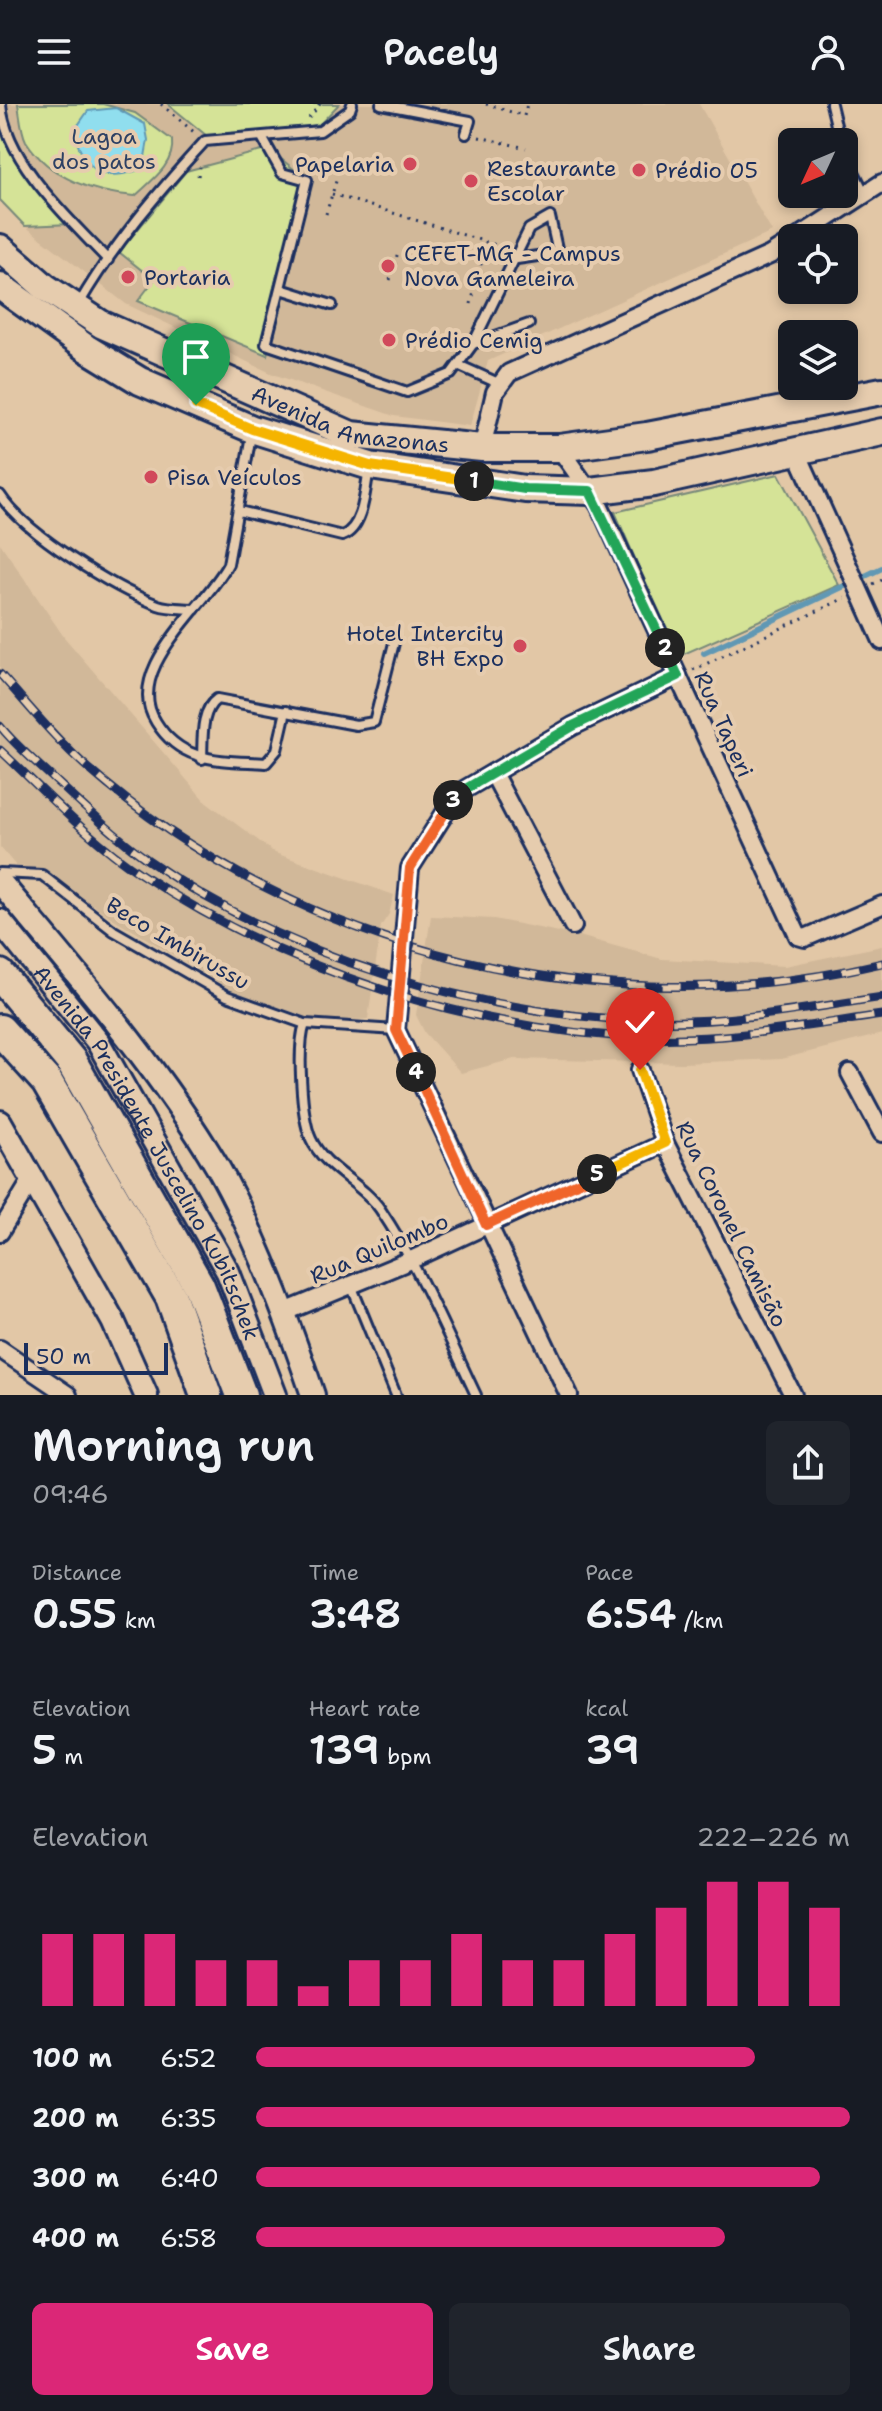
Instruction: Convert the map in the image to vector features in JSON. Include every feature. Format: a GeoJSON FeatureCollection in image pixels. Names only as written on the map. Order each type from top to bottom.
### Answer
{"type":"FeatureCollection","features":[{"type":"Feature","properties":{"kind":"highway","name":"Avenida Presidente Juscelino Kubitschek"},"geometry":{"type":"LineString","coordinates":[[0,975],[71,1061],[199,1286],[241,1395]]}},
{"type":"Feature","properties":{"kind":"highway"},"geometry":{"type":"LineString","coordinates":[[0,1030],[47,1082],[171,1297],[206,1395]]}},
{"type":"Feature","properties":{"kind":"main road","name":"Avenida Amazonas"},"geometry":{"type":"LineString","coordinates":[[0,248],[45,287],[110,328],[351,435],[482,448],[559,448],[647,436],[882,391]]}},
{"type":"Feature","properties":{"kind":"main road","name":"Avenida Amazonas"},"geometry":{"type":"LineString","coordinates":[[0,286],[86,348],[140,381],[252,429],[370,466],[525,489],[590,491],[654,483],[882,432]]}},
{"type":"Feature","properties":{"kind":"street"},"geometry":{"type":"LineString","coordinates":[[819,224],[882,183]]}},
{"type":"Feature","properties":{"kind":"street"},"geometry":{"type":"LineString","coordinates":[[482,448],[498,383],[509,373],[778,250]]}},
{"type":"Feature","properties":{"kind":"street","name":"Rua Taperi"},"geometry":{"type":"LineString","coordinates":[[559,448],[590,491],[798,936],[805,938],[882,905]]}},
{"type":"Feature","properties":{"kind":"street"},"geometry":{"type":"LineString","coordinates":[[796,450],[882,641]]}},
{"type":"Feature","properties":{"kind":"street"},"geometry":{"type":"LineString","coordinates":[[569,1395],[396,1030],[410,868],[457,794],[573,726],[678,676]]}},
{"type":"Feature","properties":{"kind":"street"},"geometry":{"type":"LineString","coordinates":[[493,773],[573,926]]}},
{"type":"Feature","properties":{"kind":"street"},"geometry":{"type":"LineString","coordinates":[[0,882],[116,1021],[217,1167],[285,1312],[313,1395]]}},
{"type":"Feature","properties":{"kind":"street","name":"Avenida Presidente Juscelino Kubitschek"},"geometry":{"type":"LineString","coordinates":[[0,921],[98,1042],[228,1272],[275,1395]]}},
{"type":"Feature","properties":{"kind":"street","name":"Rua Coronel Camisão"},"geometry":{"type":"LineString","coordinates":[[640,1070],[665,1143],[793,1395]]}},
{"type":"Feature","properties":{"kind":"street"},"geometry":{"type":"LineString","coordinates":[[850,1073],[882,1133]]}},
{"type":"Feature","properties":{"kind":"street"},"geometry":{"type":"LineString","coordinates":[[0,1122],[34,1176],[113,1321],[146,1395]]}},
{"type":"Feature","properties":{"kind":"street","name":"Rua Quilombo"},"geometry":{"type":"LineString","coordinates":[[285,1312],[411,1260],[665,1143]]}},
{"type":"Feature","properties":{"kind":"street"},"geometry":{"type":"LineString","coordinates":[[0,1232],[34,1176]]}},
{"type":"Feature","properties":{"kind":"street"},"geometry":{"type":"LineString","coordinates":[[0,1349],[68,1395]]}},
{"type":"Feature","properties":{"kind":"lane"},"geometry":{"type":"LineString","coordinates":[[1,104],[15,150],[72,222],[108,260]]}},
{"type":"Feature","properties":{"kind":"lane"},"geometry":{"type":"LineString","coordinates":[[76,308],[108,260],[173,176],[205,141],[263,139],[320,131],[350,110],[352,104]]}},
{"type":"Feature","properties":{"kind":"lane"},"geometry":{"type":"LineString","coordinates":[[381,104],[470,121],[466,134]]}},
{"type":"Feature","properties":{"kind":"lane"},"geometry":{"type":"LineString","coordinates":[[831,104],[837,128]]}},
{"type":"Feature","properties":{"kind":"lane"},"geometry":{"type":"LineString","coordinates":[[263,139],[282,173],[307,180],[266,344],[407,392],[451,374],[473,344],[529,229],[550,217],[558,253],[517,259]]}},
{"type":"Feature","properties":{"kind":"lane"},"geometry":{"type":"LineString","coordinates":[[858,180],[865,194]]}},
{"type":"Feature","properties":{"kind":"lane"},"geometry":{"type":"LineString","coordinates":[[281,289],[332,305]]}},
{"type":"Feature","properties":{"kind":"lane"},"geometry":{"type":"LineString","coordinates":[[473,344],[529,324]]}},
{"type":"Feature","properties":{"kind":"lane"},"geometry":{"type":"LineString","coordinates":[[458,365],[498,383]]}},
{"type":"Feature","properties":{"kind":"lane"},"geometry":{"type":"LineString","coordinates":[[252,429],[228,564],[153,667],[145,690],[149,712],[162,732],[184,753],[202,759],[266,763],[277,750],[286,711]]}},
{"type":"Feature","properties":{"kind":"lane"},"geometry":{"type":"LineString","coordinates":[[239,511],[342,536],[351,533],[357,524],[370,466]]}},
{"type":"Feature","properties":{"kind":"lane"},"geometry":{"type":"LineString","coordinates":[[0,495],[20,522],[126,590],[162,607],[195,609]]}},
{"type":"Feature","properties":{"kind":"lane"},"geometry":{"type":"LineString","coordinates":[[202,759],[205,714],[209,705],[217,699],[356,725],[374,722],[395,639]]}},
{"type":"Feature","properties":{"kind":"lane","name":"Beco Imbirussu"},"geometry":{"type":"LineString","coordinates":[[0,873],[42,875],[114,931],[227,996],[305,1024],[396,1030]]}},
{"type":"Feature","properties":{"kind":"lane"},"geometry":{"type":"LineString","coordinates":[[305,1024],[299,1040],[311,1138],[378,1206],[411,1260],[476,1395]]}},
{"type":"Feature","properties":{"kind":"lane"},"geometry":{"type":"LineString","coordinates":[[351,1283],[396,1395]]}},
{"type":"Feature","properties":{"kind":"path"},"geometry":{"type":"LineString","coordinates":[[161,104],[205,141]]}},
{"type":"Feature","properties":{"kind":"path"},"geometry":{"type":"LineString","coordinates":[[486,104],[524,116],[527,104]]}},
{"type":"Feature","properties":{"kind":"path"},"geometry":{"type":"LineString","coordinates":[[326,214],[337,178]]}},
{"type":"Feature","properties":{"kind":"path"},"geometry":{"type":"LineString","coordinates":[[332,194],[499,246]]}},
{"type":"Feature","properties":{"kind":"path"},"geometry":{"type":"LineString","coordinates":[[390,280],[398,252]]}},
{"type":"Feature","properties":{"kind":"path"},"geometry":{"type":"LineString","coordinates":[[471,304],[482,260]]}},
{"type":"Feature","properties":{"kind":"path"},"geometry":{"type":"LineString","coordinates":[[678,676],[855,584]]}},
{"type":"Feature","properties":{"kind":"shaded area","name":"CEFET-MG - Campus Nova Gameleira"},"geometry":{"type":"Polygon","coordinates":[[[0,104],[699,104],[772,232],[488,361],[470,426],[394,416],[273,374],[126,304],[25,226],[0,200],[0,104]]]}},
{"type":"Feature","properties":{"kind":"shaded area"},"geometry":{"type":"Polygon","coordinates":[[[0,543],[64,637],[204,800],[275,853],[394,895],[389,914],[381,926],[368,1019],[318,1022],[241,996],[109,916],[42,869],[16,866],[0,847],[0,543]]]}},
{"type":"Feature","properties":{"kind":"shaded area"},"geometry":{"type":"Polygon","coordinates":[[[431,916],[494,919],[579,936],[662,959],[785,966],[882,946],[882,1034],[781,1059],[682,1063],[514,1059],[461,1073],[425,1033],[416,1015],[431,916]]]}},
{"type":"Feature","properties":{"kind":"green space","name":"Lagoa dos patos"},"geometry":{"type":"Polygon","coordinates":[[[18,104],[103,104],[135,113],[172,140],[170,157],[161,172],[135,196],[74,182],[47,165],[26,141],[18,104]]]}},
{"type":"Feature","properties":{"kind":"green space"},"geometry":{"type":"Polygon","coordinates":[[[168,104],[339,104],[320,124],[294,130],[207,136],[168,104]]]}},
{"type":"Feature","properties":{"kind":"green space"},"geometry":{"type":"Polygon","coordinates":[[[0,117],[12,154],[71,224],[25,226],[0,200],[0,117]]]}},
{"type":"Feature","properties":{"kind":"green space"},"geometry":{"type":"Polygon","coordinates":[[[269,149],[307,180],[267,355],[138,301],[154,280],[119,252],[186,171],[269,149]]]}},
{"type":"Feature","properties":{"kind":"green space"},"geometry":{"type":"Polygon","coordinates":[[[779,474],[839,585],[677,657],[615,512],[779,474]]]}},
{"type":"Feature","properties":{"kind":"water"},"geometry":{"type":"Polygon","coordinates":[[[116,108],[145,124],[148,140],[143,168],[117,175],[107,174],[90,165],[83,156],[74,131],[88,111],[116,108]]]}},
{"type":"Feature","properties":{"kind":"waterway"},"geometry":{"type":"LineString","coordinates":[[704,653],[882,568]]}},
{"type":"Feature","properties":{"kind":"railway"},"geometry":{"type":"LineString","coordinates":[[0,674],[75,756],[171,832],[262,886],[359,929],[461,960],[566,979],[672,987],[778,981],[882,963]]}},
{"type":"Feature","properties":{"kind":"railway"},"geometry":{"type":"LineString","coordinates":[[0,726],[124,842],[202,895],[261,926],[387,975],[518,1007],[648,1021],[736,1018],[882,997]]}},
{"type":"Feature","properties":{"kind":"railway"},"geometry":{"type":"LineString","coordinates":[[0,750],[85,831],[141,874],[197,909],[257,940],[383,990],[448,1009],[514,1023],[581,1033],[647,1038],[736,1035],[882,1015]]}},
{"type":"Feature","properties":{"kind":"place","name":"Papelaria"},"geometry":{"type":"Point","coordinates":[410,164]}},
{"type":"Feature","properties":{"kind":"place","name":"Prédio 05"},"geometry":{"type":"Point","coordinates":[639,170]}},
{"type":"Feature","properties":{"kind":"place","name":"Restaurante Escolar"},"geometry":{"type":"Point","coordinates":[471,181]}},
{"type":"Feature","properties":{"kind":"place","name":"CEFET-MG - Campus Nova Gameleira"},"geometry":{"type":"Point","coordinates":[388,266]}},
{"type":"Feature","properties":{"kind":"place","name":"Portaria"},"geometry":{"type":"Point","coordinates":[128,277]}},
{"type":"Feature","properties":{"kind":"place","name":"Prédio Cemig"},"geometry":{"type":"Point","coordinates":[389,340]}},
{"type":"Feature","properties":{"kind":"place","name":"Pisa Veículos"},"geometry":{"type":"Point","coordinates":[151,477]}},
{"type":"Feature","properties":{"kind":"place","name":"Hotel Intercity BH Expo"},"geometry":{"type":"Point","coordinates":[520,646]}},
{"type":"Feature","properties":{"kind":"route"},"geometry":{"type":"LineString","coordinates":[[196,405],[252,429],[370,466],[525,489],[590,491],[678,676],[573,726],[457,794],[410,868],[396,1030],[486,1225],[665,1143],[640,1070]]}}]}
